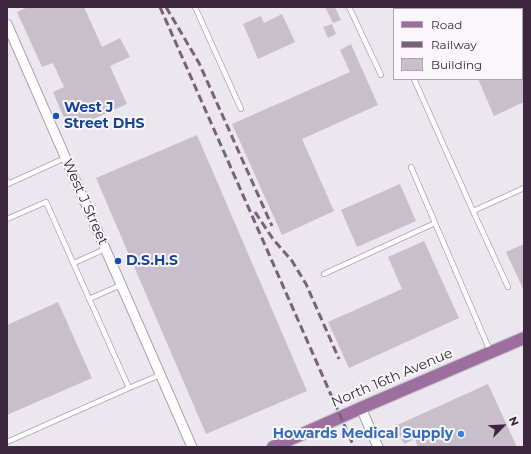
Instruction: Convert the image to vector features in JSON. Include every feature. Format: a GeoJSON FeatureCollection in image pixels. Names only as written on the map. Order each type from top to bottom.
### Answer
{"type":"FeatureCollection","features":[{"type":"Feature","properties":{"kind":"main road","name":"North 16th Avenue"},"geometry":{"type":"LineString","coordinates":[[273,447],[524,338]]}},
{"type":"Feature","properties":{"kind":"street","name":"West J Street"},"geometry":{"type":"LineString","coordinates":[[7,24],[192,447]]}},
{"type":"Feature","properties":{"kind":"street"},"geometry":{"type":"LineString","coordinates":[[361,408],[378,447]]}},
{"type":"Feature","properties":{"kind":"lane"},"geometry":{"type":"LineString","coordinates":[[195,7],[241,109]]}},
{"type":"Feature","properties":{"kind":"lane"},"geometry":{"type":"LineString","coordinates":[[349,7],[381,75]]}},
{"type":"Feature","properties":{"kind":"lane"},"geometry":{"type":"LineString","coordinates":[[414,80],[508,287]]}},
{"type":"Feature","properties":{"kind":"lane"},"geometry":{"type":"LineString","coordinates":[[7,183],[65,158]]}},
{"type":"Feature","properties":{"kind":"lane"},"geometry":{"type":"LineString","coordinates":[[411,167],[490,352]]}},
{"type":"Feature","properties":{"kind":"lane"},"geometry":{"type":"LineString","coordinates":[[473,211],[524,188]]}},
{"type":"Feature","properties":{"kind":"lane"},"geometry":{"type":"LineString","coordinates":[[7,219],[46,202],[129,388]]}},
{"type":"Feature","properties":{"kind":"lane"},"geometry":{"type":"LineString","coordinates":[[324,274],[435,224]]}},
{"type":"Feature","properties":{"kind":"lane"},"geometry":{"type":"LineString","coordinates":[[74,263],[105,249]]}},
{"type":"Feature","properties":{"kind":"lane"},"geometry":{"type":"LineString","coordinates":[[89,299],[121,285]]}},
{"type":"Feature","properties":{"kind":"lane"},"geometry":{"type":"LineString","coordinates":[[11,447],[8,442],[160,375]]}},
{"type":"Feature","properties":{"kind":"building"},"geometry":{"type":"Polygon","coordinates":[[[28,7],[84,7],[102,47],[120,38],[130,57],[110,66],[127,104],[69,130],[53,92],[64,87],[53,63],[42,67],[17,12],[28,7]]]}},
{"type":"Feature","properties":{"kind":"building"},"geometry":{"type":"Polygon","coordinates":[[[325,7],[335,7],[341,20],[333,23],[325,7]]]}},
{"type":"Feature","properties":{"kind":"building"},"geometry":{"type":"Polygon","coordinates":[[[282,14],[295,42],[258,59],[243,24],[261,16],[264,23],[282,14]]]}},
{"type":"Feature","properties":{"kind":"building"},"geometry":{"type":"Polygon","coordinates":[[[332,24],[336,34],[328,38],[323,27],[332,24]]]}},
{"type":"Feature","properties":{"kind":"building"},"geometry":{"type":"Polygon","coordinates":[[[351,44],[378,105],[302,139],[334,211],[282,235],[232,124],[350,72],[340,50],[351,44]]]}},
{"type":"Feature","properties":{"kind":"building"},"geometry":{"type":"Polygon","coordinates":[[[524,79],[524,102],[494,116],[478,80],[524,79]]]}},
{"type":"Feature","properties":{"kind":"building"},"geometry":{"type":"Polygon","coordinates":[[[197,135],[307,391],[206,434],[96,178],[197,135]]]}},
{"type":"Feature","properties":{"kind":"building"},"geometry":{"type":"Polygon","coordinates":[[[400,184],[416,221],[357,247],[341,210],[400,184]]]}},
{"type":"Feature","properties":{"kind":"building"},"geometry":{"type":"Polygon","coordinates":[[[424,241],[459,318],[349,368],[328,322],[402,289],[388,257],[424,241]]]}},
{"type":"Feature","properties":{"kind":"building"},"geometry":{"type":"Polygon","coordinates":[[[524,244],[524,291],[506,252],[524,244]]]}},
{"type":"Feature","properties":{"kind":"building"},"geometry":{"type":"Polygon","coordinates":[[[58,302],[92,378],[7,415],[7,325],[58,302]]]}},
{"type":"Feature","properties":{"kind":"building"},"geometry":{"type":"Polygon","coordinates":[[[488,384],[517,447],[418,447],[415,439],[404,444],[395,426],[488,384]]]}},
{"type":"Feature","properties":{"kind":"railway"},"geometry":{"type":"LineString","coordinates":[[160,7],[354,447]]}},
{"type":"Feature","properties":{"kind":"railway"},"geometry":{"type":"LineString","coordinates":[[166,7],[199,63],[272,226]]}},
{"type":"Feature","properties":{"kind":"railway"},"geometry":{"type":"LineString","coordinates":[[255,212],[273,239],[292,261],[306,284],[339,359]]}},
{"type":"Feature","properties":{"kind":"place","name":"West J Street DHS"},"geometry":{"type":"Point","coordinates":[56,116]}},
{"type":"Feature","properties":{"kind":"place","name":"D.S.H.S"},"geometry":{"type":"Point","coordinates":[118,261]}},
{"type":"Feature","properties":{"kind":"place","name":"Howards Medical Supply"},"geometry":{"type":"Point","coordinates":[461,434]}}]}
